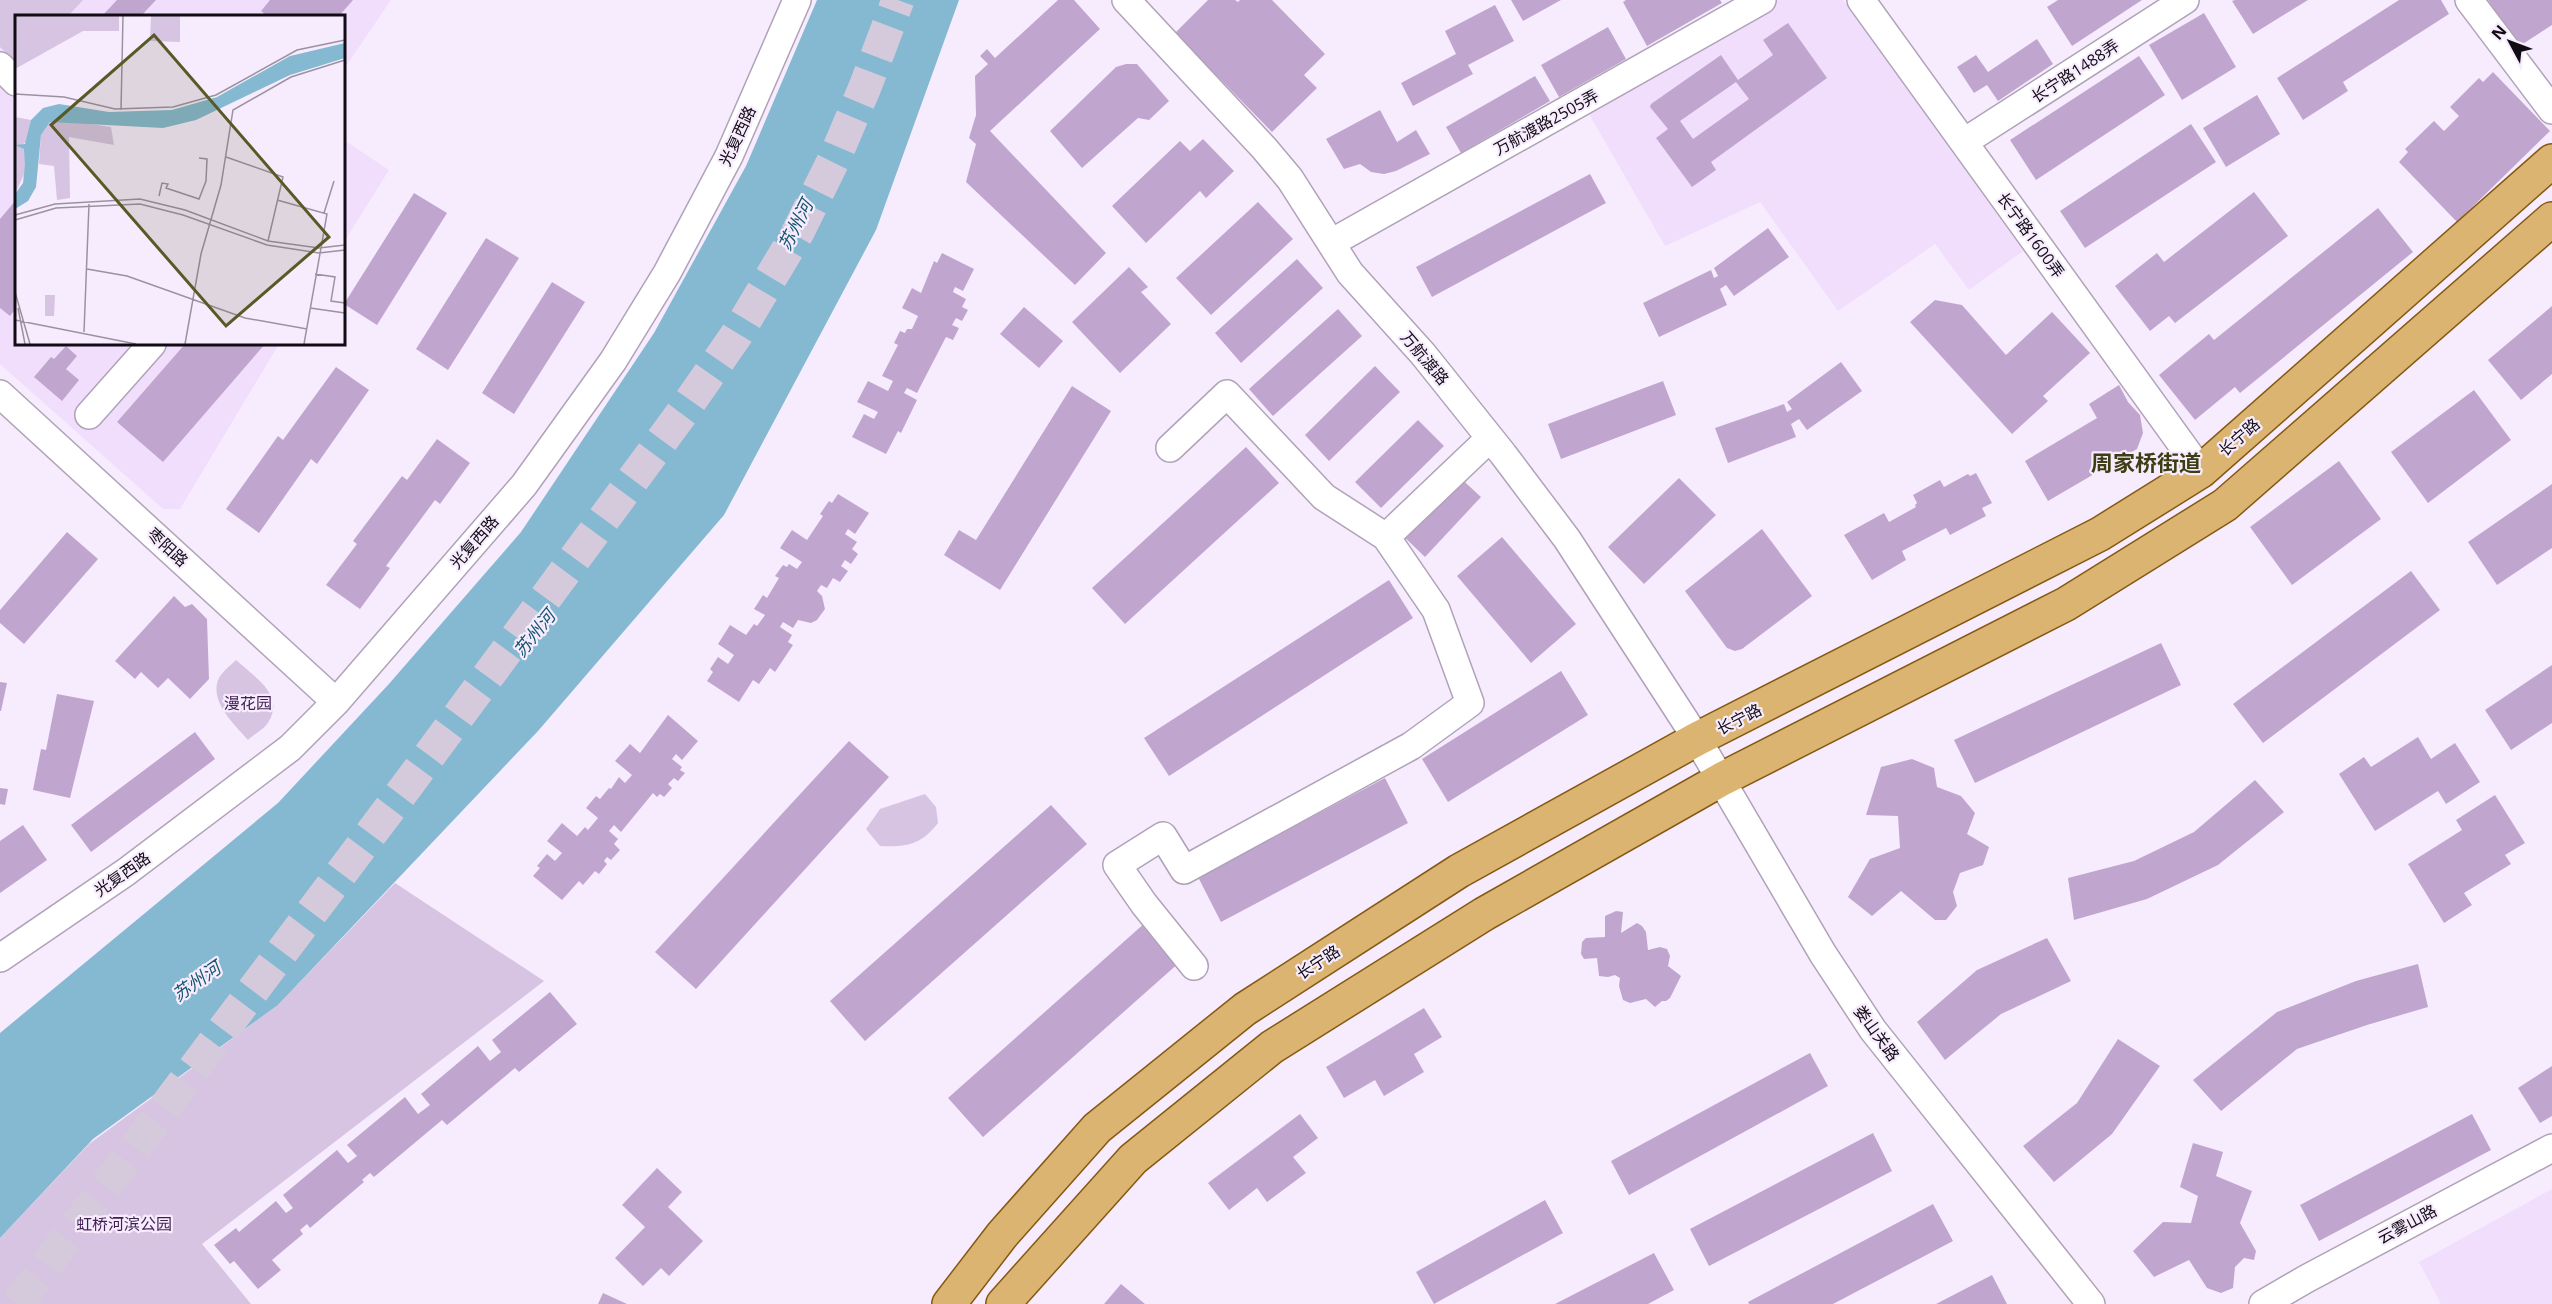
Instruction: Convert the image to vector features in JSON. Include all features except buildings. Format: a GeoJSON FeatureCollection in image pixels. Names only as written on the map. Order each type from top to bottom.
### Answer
{"type":"FeatureCollection","features":[{"type":"Feature","properties":{"kind":"main road","name":"长宁路"},"geometry":{"type":"LineString","coordinates":[[949,1304],[1002,1235],[1097,1128],[1245,1009],[1459,871],[1697,739],[2100,534],[2201,471],[2552,161]]}},
{"type":"Feature","properties":{"kind":"main road"},"geometry":{"type":"LineString","coordinates":[[1003,1304],[1133,1159],[1272,1047],[1484,914],[1722,779],[2066,604],[2225,505],[2552,219]]}},
{"type":"Feature","properties":{"kind":"street","name":"光复西路"},"geometry":{"type":"LineString","coordinates":[[0,958],[203,816],[290,748],[336,702],[524,485],[612,361],[667,273],[729,156],[797,0]]}},
{"type":"Feature","properties":{"kind":"street","name":"万航渡路"},"geometry":{"type":"LineString","coordinates":[[1125,0],[1264,148],[1290,179],[1350,273],[1423,354],[1567,539],[1697,739]]}},
{"type":"Feature","properties":{"kind":"street","name":"万航渡路2505弄"},"geometry":{"type":"LineString","coordinates":[[1331,243],[1762,0]]}},
{"type":"Feature","properties":{"kind":"street","name":"长宁路1600弄"},"geometry":{"type":"LineString","coordinates":[[1861,0],[2201,471]]}},
{"type":"Feature","properties":{"kind":"street","name":"长宁路1488弄"},"geometry":{"type":"LineString","coordinates":[[1964,142],[2185,0]]}},
{"type":"Feature","properties":{"kind":"street"},"geometry":{"type":"LineString","coordinates":[[2469,0],[2552,110]]}},
{"type":"Feature","properties":{"kind":"street"},"geometry":{"type":"LineString","coordinates":[[88,415],[151,345]]}},
{"type":"Feature","properties":{"kind":"street","name":"枣阳路"},"geometry":{"type":"LineString","coordinates":[[0,394],[336,702]]}},
{"type":"Feature","properties":{"kind":"street"},"geometry":{"type":"LineString","coordinates":[[1170,448],[1227,394],[1324,497],[1386,537],[1436,610],[1470,703],[1411,746],[1184,870],[1163,836],[1116,865],[1194,966]]}},
{"type":"Feature","properties":{"kind":"street"},"geometry":{"type":"LineString","coordinates":[[1386,537],[1490,438]]}},
{"type":"Feature","properties":{"kind":"street","name":"娄山关路"},"geometry":{"type":"LineString","coordinates":[[1697,739],[1823,954],[1873,1030],[1924,1098],[2091,1304]]}},
{"type":"Feature","properties":{"kind":"street","name":"云雾山路"},"geometry":{"type":"LineString","coordinates":[[2263,1304],[2552,1148]]}},
{"type":"Feature","properties":{"kind":"shaded area"},"geometry":{"type":"Polygon","coordinates":[[[0,0],[391,0],[345,68],[345,15],[15,15],[15,345],[278,345],[180,509],[163,509],[0,364],[0,0]]]}},
{"type":"Feature","properties":{"kind":"shaded area"},"geometry":{"type":"Polygon","coordinates":[[[1777,0],[1843,0],[2023,251],[1969,290],[1935,244],[1838,311],[1760,202],[1665,246],[1585,107],[1777,0]]]}},
{"type":"Feature","properties":{"kind":"shaded area"},"geometry":{"type":"Polygon","coordinates":[[[345,141],[389,170],[345,240],[345,141]]]}},
{"type":"Feature","properties":{"kind":"shaded area"},"geometry":{"type":"Polygon","coordinates":[[[2552,1189],[2552,1304],[2441,1304],[2419,1262],[2552,1189]]]}},
{"type":"Feature","properties":{"kind":"green space"},"geometry":{"type":"Polygon","coordinates":[[[0,0],[83,0],[69,15],[15,15],[15,61],[0,47],[0,0]]]}},
{"type":"Feature","properties":{"kind":"green space","name":"漫花园"},"geometry":{"type":"Polygon","coordinates":[[[236,660],[265,686],[273,702],[273,711],[269,721],[248,740],[230,720],[217,695],[219,678],[236,660]]]}},
{"type":"Feature","properties":{"kind":"green space"},"geometry":{"type":"Polygon","coordinates":[[[925,794],[936,807],[938,823],[932,830],[913,843],[880,846],[866,829],[880,809],[925,794]]]}},
{"type":"Feature","properties":{"kind":"green space","name":"虹桥河滨公园"},"geometry":{"type":"Polygon","coordinates":[[[395,883],[544,981],[202,1244],[251,1304],[0,1304],[0,1238],[89,1144],[278,1005],[395,883]]]}},
{"type":"Feature","properties":{"kind":"water","name":"苏州河"},"geometry":{"type":"Polygon","coordinates":[[[817,0],[959,0],[876,230],[724,515],[538,731],[278,1005],[93,1139],[0,1238],[0,1033],[278,803],[388,685],[521,532],[654,333],[746,166],[817,0]]]}},
{"type":"Feature","properties":{"kind":"tunnel"},"geometry":{"type":"LineString","coordinates":[[17,1304],[409,783],[682,413],[737,334],[798,232],[836,155],[898,0]]}},
{"type":"Feature","properties":{"kind":"district","name":"周家桥街道"},"geometry":{"type":"Point","coordinates":[2146,462]}}]}
